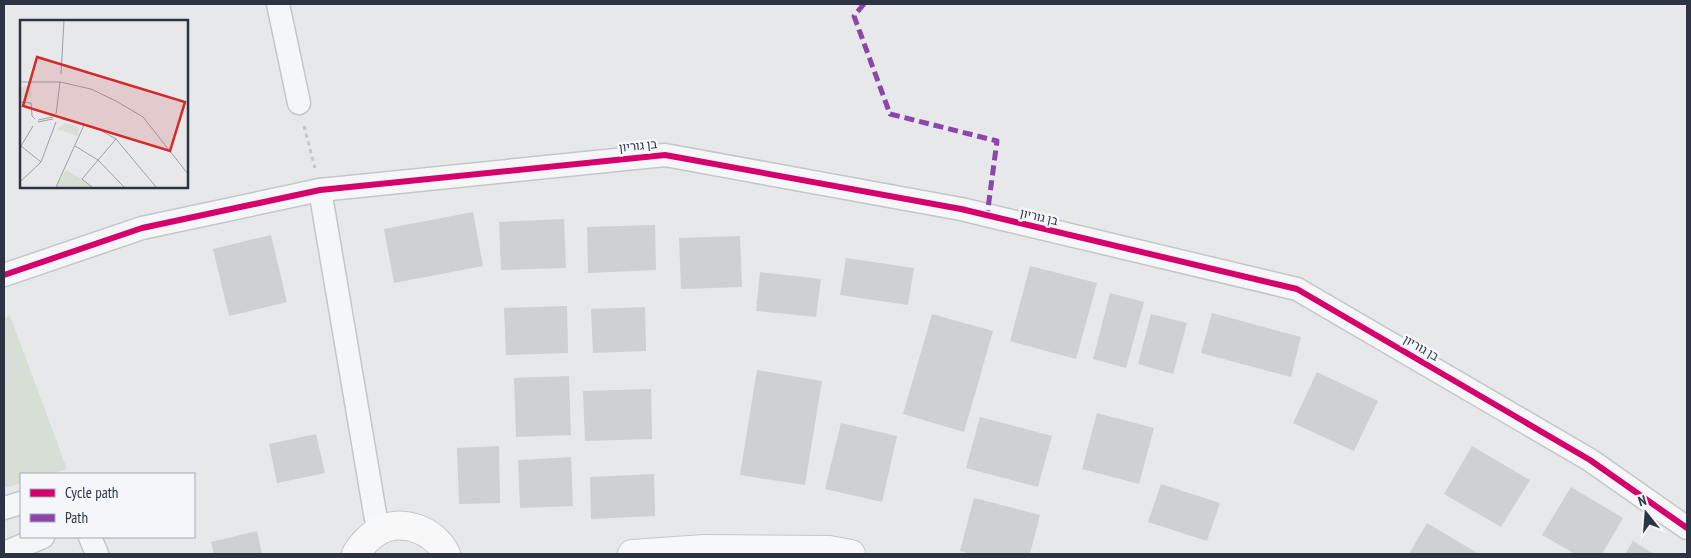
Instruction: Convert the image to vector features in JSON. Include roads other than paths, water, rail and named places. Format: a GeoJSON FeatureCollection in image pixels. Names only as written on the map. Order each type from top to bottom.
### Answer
{"type":"FeatureCollection","features":[{"type":"Feature","properties":{"kind":"street"},"geometry":{"type":"LineString","coordinates":[[278,4],[299,103]]}},
{"type":"Feature","properties":{"kind":"street","name":"בן גוריון"},"geometry":{"type":"LineString","coordinates":[[4,275],[142,228],[320,190],[665,155],[961,209],[1297,289],[1590,460],[1687,528]]}},
{"type":"Feature","properties":{"kind":"street"},"geometry":{"type":"LineString","coordinates":[[320,190],[378,531]]}},
{"type":"Feature","properties":{"kind":"street"},"geometry":{"type":"LineString","coordinates":[[4,508],[20,503]]}},
{"type":"Feature","properties":{"kind":"street"},"geometry":{"type":"LineString","coordinates":[[356,554],[364,541],[378,531],[393,526],[408,526],[423,530],[436,539],[446,554]]}},
{"type":"Feature","properties":{"kind":"street"},"geometry":{"type":"LineString","coordinates":[[4,553],[41,538]]}},
{"type":"Feature","properties":{"kind":"street"},"geometry":{"type":"LineString","coordinates":[[90,538],[97,554]]}},
{"type":"Feature","properties":{"kind":"street"},"geometry":{"type":"LineString","coordinates":[[632,554],[829,550],[851,554]]}}]}
